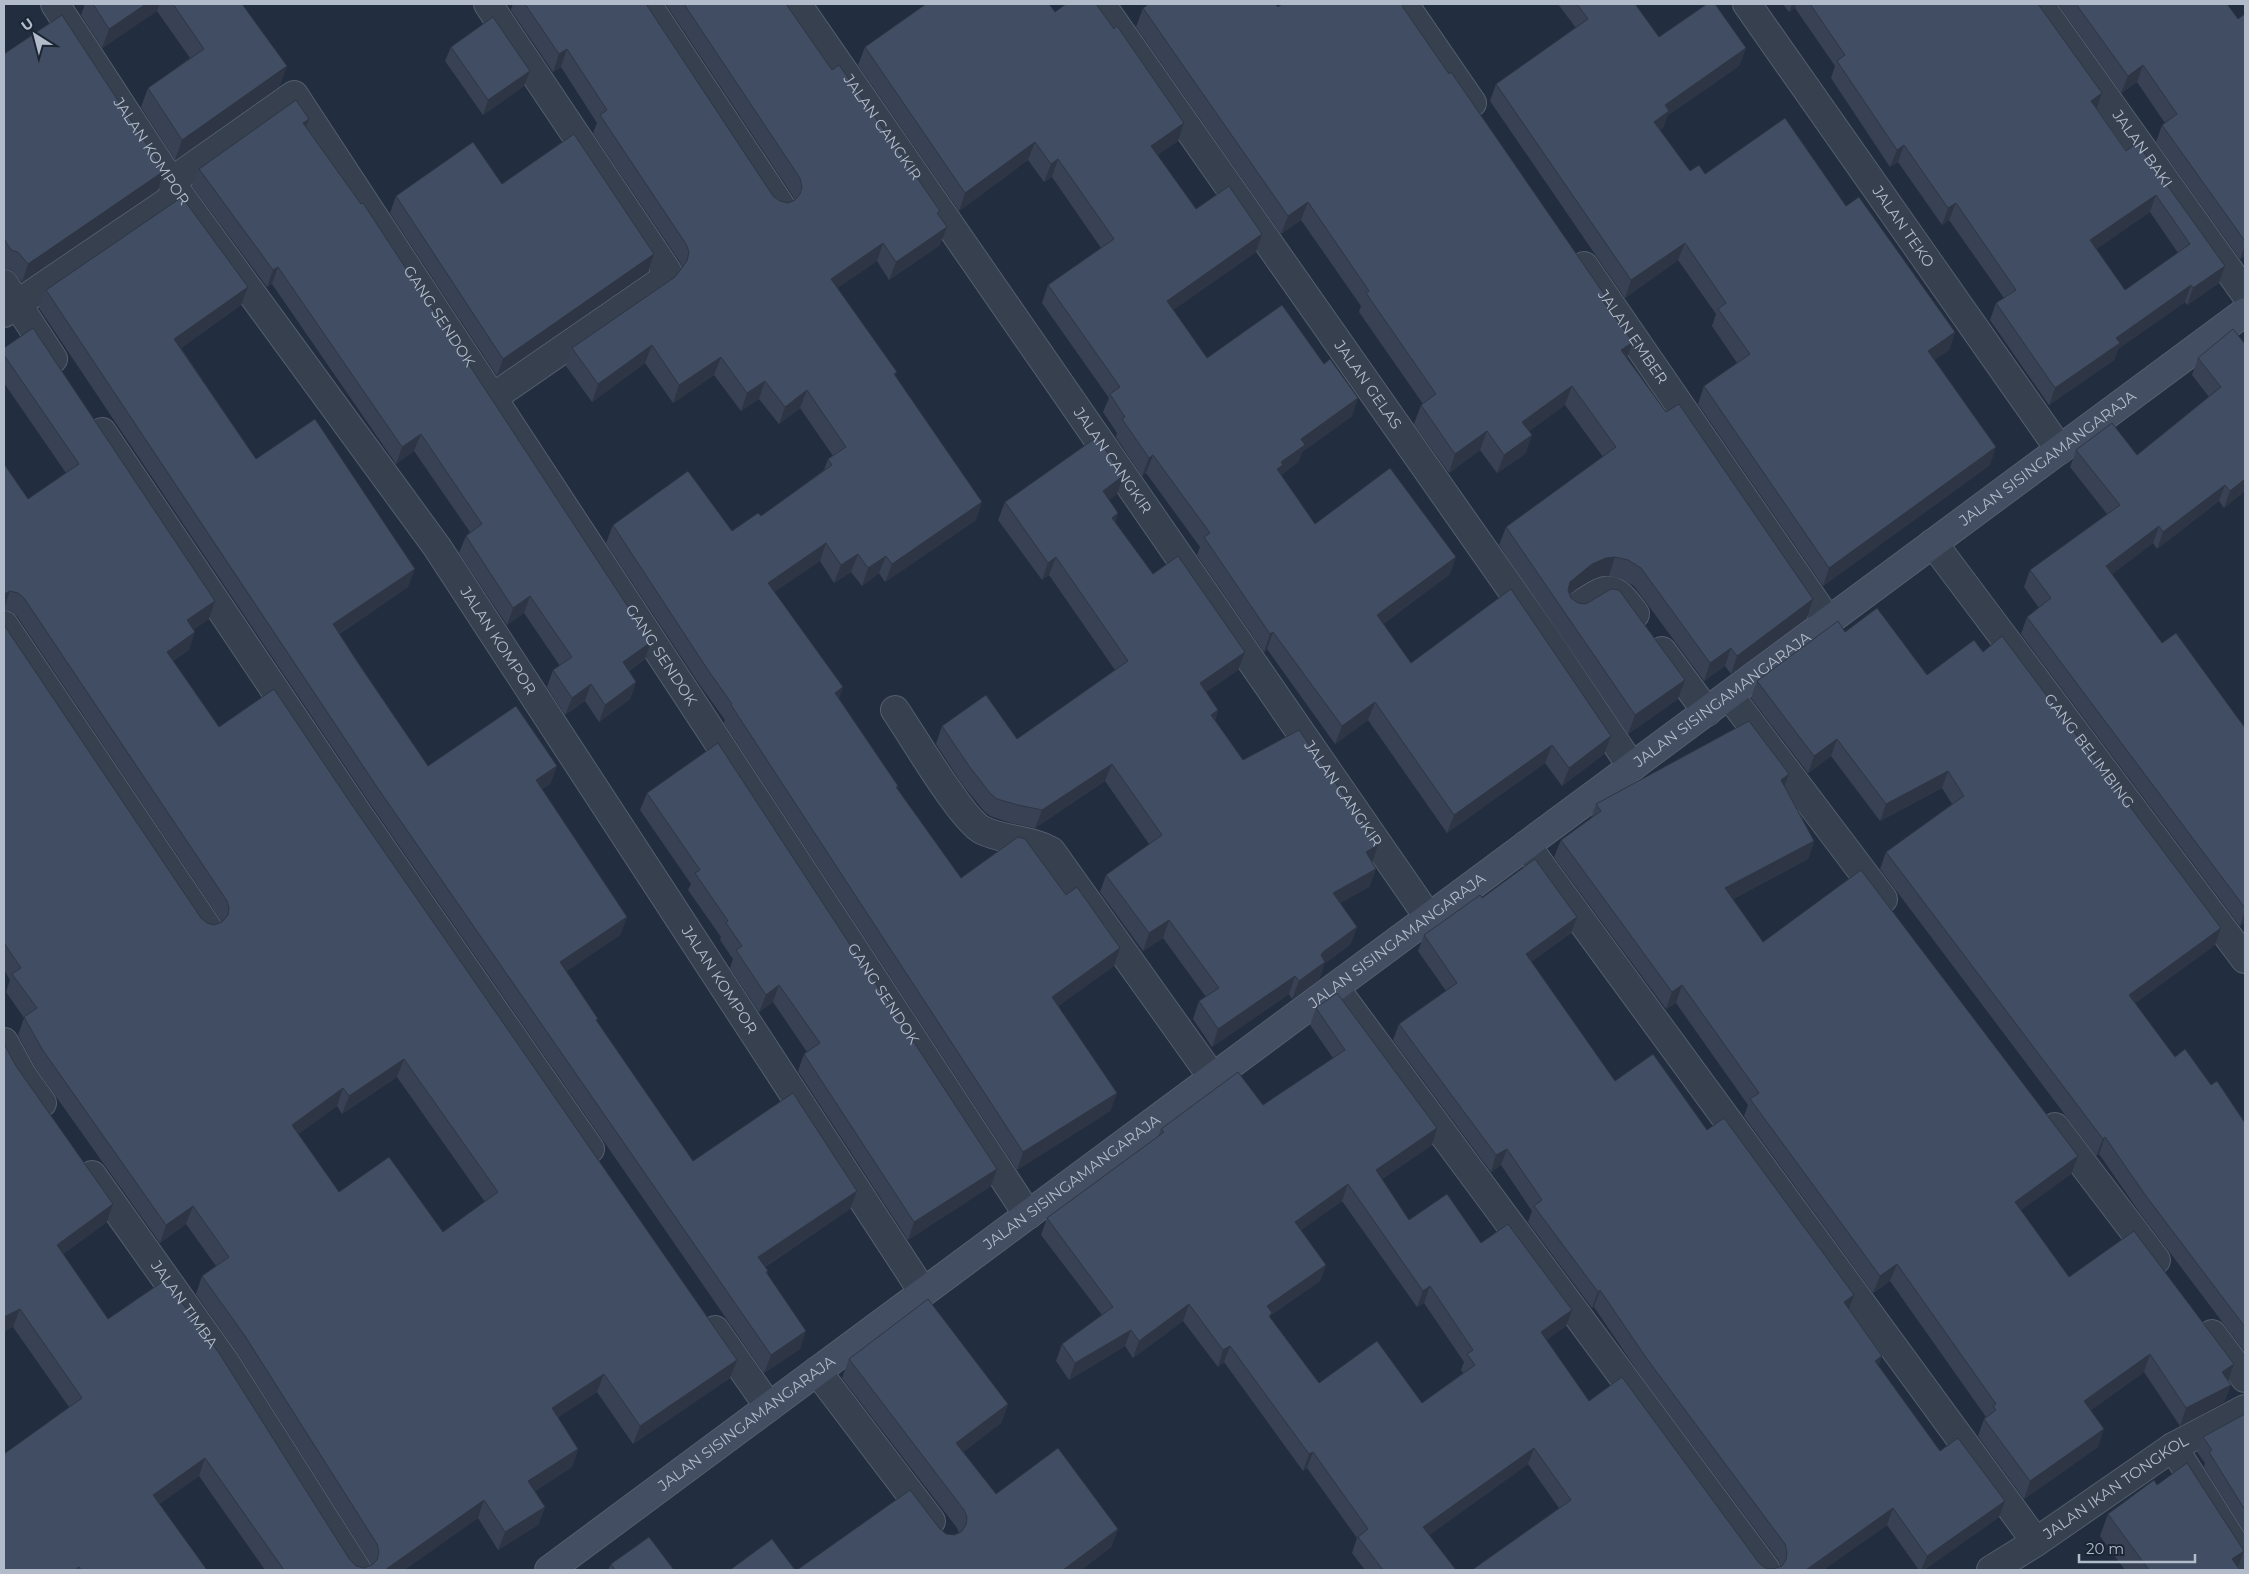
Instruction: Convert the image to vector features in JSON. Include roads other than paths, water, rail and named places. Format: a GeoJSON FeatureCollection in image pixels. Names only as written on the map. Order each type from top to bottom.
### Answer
{"type":"FeatureCollection","features":[{"type":"Feature","properties":{"kind":"street","name":"JALAN KOMPOR"},"geometry":{"type":"LineString","coordinates":[[55,4],[175,187],[437,547],[923,1292]]}},
{"type":"Feature","properties":{"kind":"street"},"geometry":{"type":"LineString","coordinates":[[488,4],[667,271],[660,282],[492,398]]}},
{"type":"Feature","properties":{"kind":"street"},"geometry":{"type":"LineString","coordinates":[[647,4],[780,205]]}},
{"type":"Feature","properties":{"kind":"street","name":"JALAN CANGKIR"},"geometry":{"type":"LineString","coordinates":[[797,4],[1429,918]]}},
{"type":"Feature","properties":{"kind":"street","name":"JALAN GELAS"},"geometry":{"type":"LineString","coordinates":[[1101,4],[1540,631],[1632,767]]}},
{"type":"Feature","properties":{"kind":"street"},"geometry":{"type":"LineString","coordinates":[[1404,4],[1489,127]]}},
{"type":"Feature","properties":{"kind":"street","name":"JALAN TEKO"},"geometry":{"type":"LineString","coordinates":[[1747,4],[2060,450]]}},
{"type":"Feature","properties":{"kind":"street","name":"JALAN BAKI"},"geometry":{"type":"LineString","coordinates":[[2039,4],[2245,293]]}},
{"type":"Feature","properties":{"kind":"street","name":"GANG SENDOK"},"geometry":{"type":"LineString","coordinates":[[175,187],[294,95],[1028,1215]]}},
{"type":"Feature","properties":{"kind":"street"},"geometry":{"type":"LineString","coordinates":[[67,379],[8,301],[175,187]]}},
{"type":"Feature","properties":{"kind":"street","name":"JALAN EMBER"},"geometry":{"type":"LineString","coordinates":[[1568,242],[1828,621]]}},
{"type":"Feature","properties":{"kind":"street","name":"JALAN SISINGAMANGARAJA"},"geometry":{"type":"LineString","coordinates":[[549,1570],[2245,312]]}},
{"type":"Feature","properties":{"kind":"street"},"geometry":{"type":"LineString","coordinates":[[89,412],[358,814],[606,1171]]}},
{"type":"Feature","properties":{"kind":"street","name":"GANG BELIMBING"},"geometry":{"type":"LineString","coordinates":[[1934,543],[2245,959]]}},
{"type":"Feature","properties":{"kind":"street"},"geometry":{"type":"LineString","coordinates":[[1577,607],[1601,590],[1612,590],[1622,596],[1706,712]]}},
{"type":"Feature","properties":{"kind":"street"},"geometry":{"type":"LineString","coordinates":[[4,625],[207,927]]}},
{"type":"Feature","properties":{"kind":"street"},"geometry":{"type":"LineString","coordinates":[[1729,695],[1897,918]]}},
{"type":"Feature","properties":{"kind":"street"},"geometry":{"type":"LineString","coordinates":[[894,710],[965,814],[981,829],[1006,838],[1041,846],[1051,851],[1213,1078]]}},
{"type":"Feature","properties":{"kind":"street"},"geometry":{"type":"LineString","coordinates":[[1526,846],[2036,1542]]}},
{"type":"Feature","properties":{"kind":"street"},"geometry":{"type":"LineString","coordinates":[[1335,988],[1766,1570]]}},
{"type":"Feature","properties":{"kind":"street"},"geometry":{"type":"LineString","coordinates":[[4,1042],[22,1075],[56,1123]]}},
{"type":"Feature","properties":{"kind":"street"},"geometry":{"type":"LineString","coordinates":[[2041,1108],[2173,1283]]}},
{"type":"Feature","properties":{"kind":"street","name":"JALAN TIMBA"},"geometry":{"type":"LineString","coordinates":[[78,1155],[225,1362],[357,1570]]}},
{"type":"Feature","properties":{"kind":"street"},"geometry":{"type":"LineString","coordinates":[[701,1310],[768,1407]]}},
{"type":"Feature","properties":{"kind":"street"},"geometry":{"type":"LineString","coordinates":[[2197,1315],[2245,1378]]}},
{"type":"Feature","properties":{"kind":"street"},"geometry":{"type":"LineString","coordinates":[[817,1371],[945,1538]]}},
{"type":"Feature","properties":{"kind":"street","name":"JALAN IKAN TONGKOL"},"geometry":{"type":"LineString","coordinates":[[1991,1570],[2036,1542],[2173,1447],[2245,1409]]}},
{"type":"Feature","properties":{"kind":"street"},"geometry":{"type":"LineString","coordinates":[[2173,1447],[2245,1561]]}}]}
